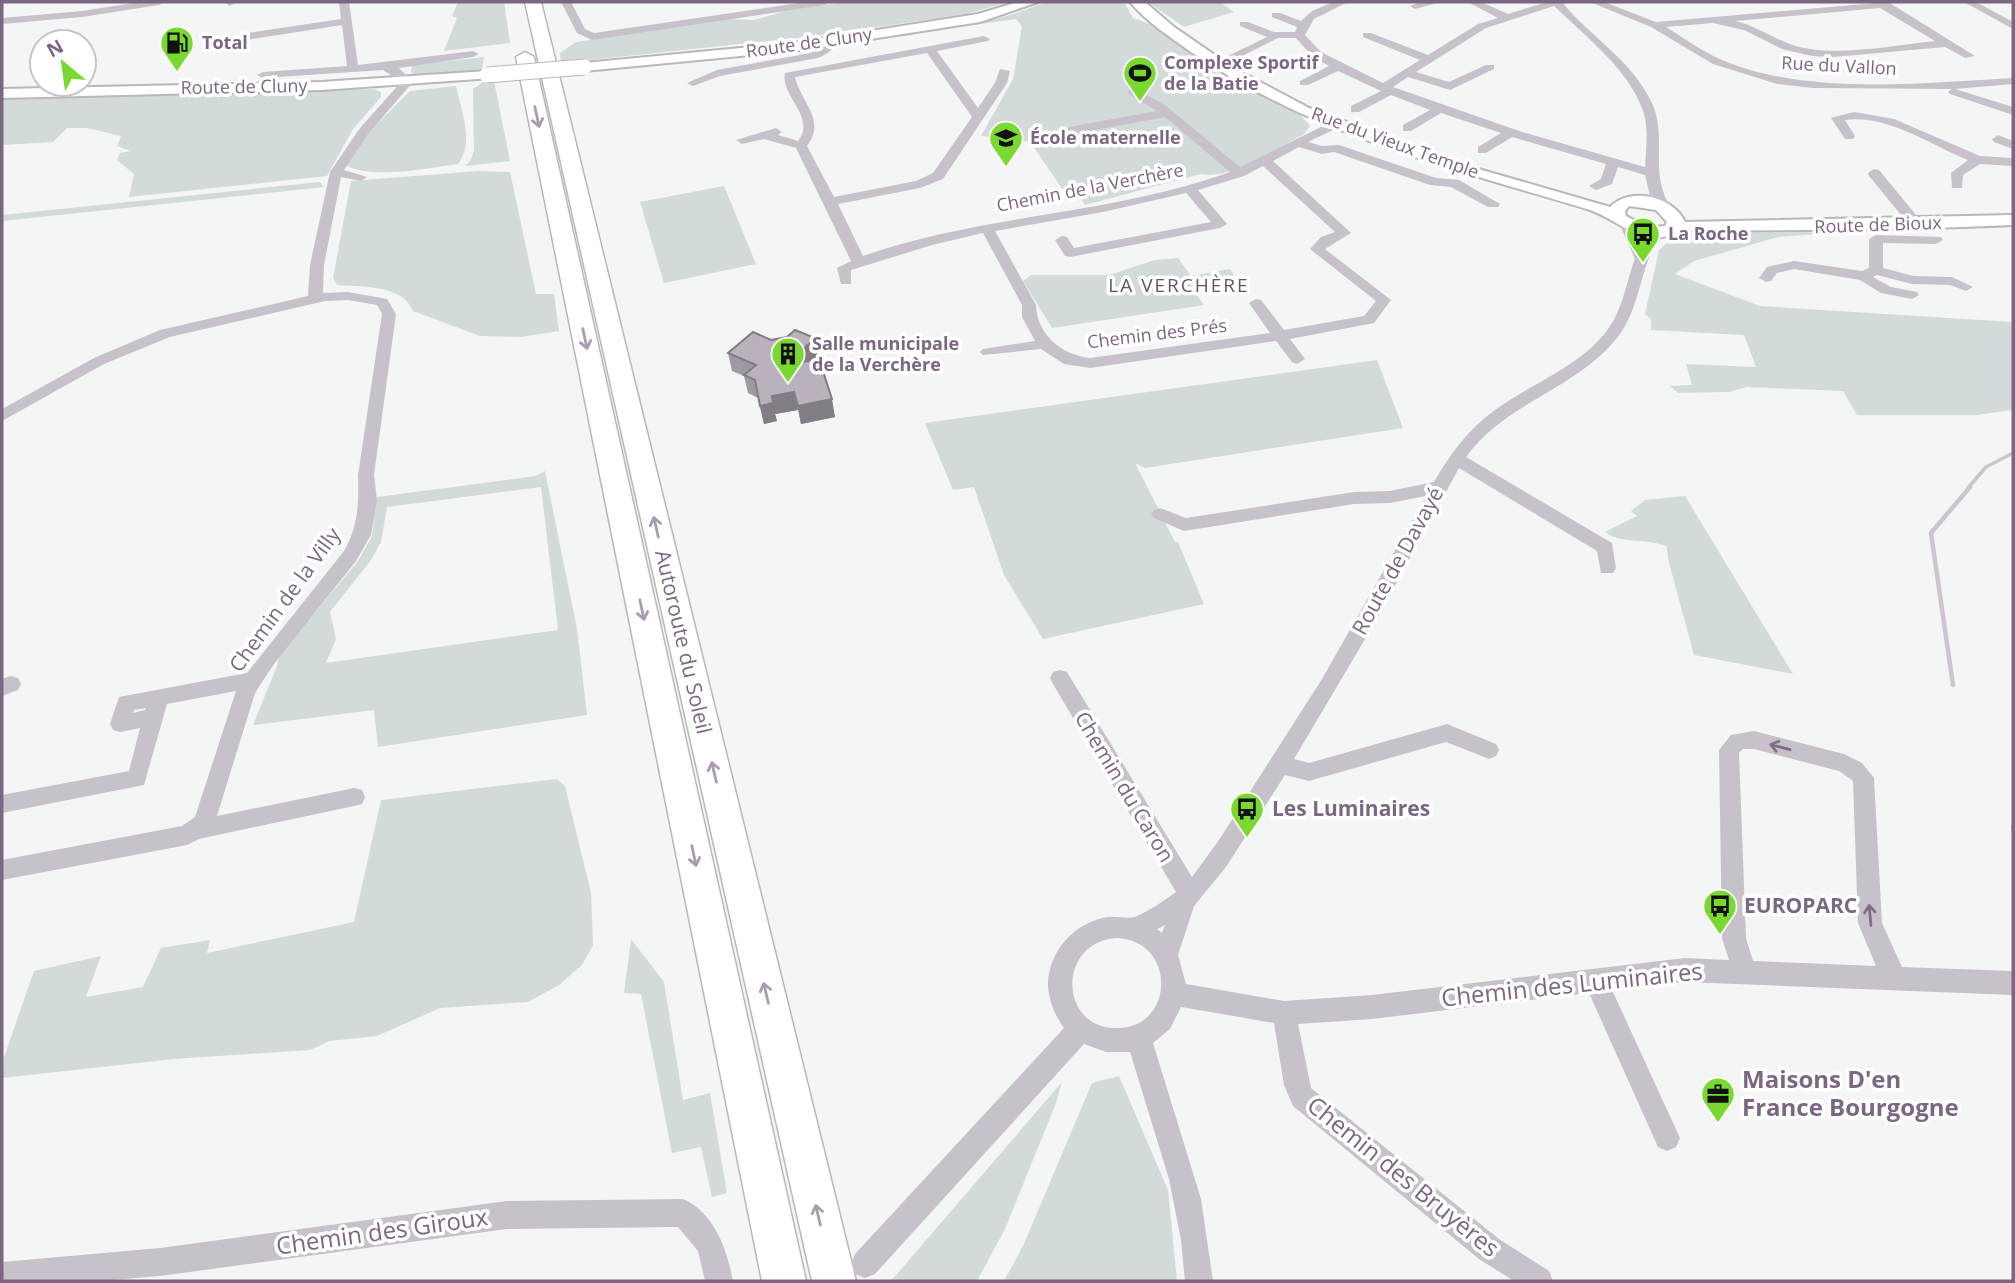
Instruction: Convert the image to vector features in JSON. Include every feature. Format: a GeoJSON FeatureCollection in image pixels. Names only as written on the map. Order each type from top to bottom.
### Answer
{"type":"FeatureCollection","features":[{"type":"Feature","properties":{"kind":"highway","name":"Autoroute du Soleil"},"geometry":{"type":"LineString","coordinates":[[514,2],[784,1281]]}},
{"type":"Feature","properties":{"kind":"highway","name":"Autoroute du Soleil"},"geometry":{"type":"LineString","coordinates":[[533,2],[834,1281]]}},
{"type":"Feature","properties":{"kind":"main road","name":"Route de Cluny"},"geometry":{"type":"LineString","coordinates":[[2,94],[407,82],[698,57],[834,41],[953,22],[1002,13],[1031,2]]}},
{"type":"Feature","properties":{"kind":"main road","name":"Rue du Vieux Temple"},"geometry":{"type":"LineString","coordinates":[[1137,2],[1169,30],[1227,70],[1335,124],[1452,166],[1625,211]]}},
{"type":"Feature","properties":{"kind":"main road"},"geometry":{"type":"LineString","coordinates":[[1645,201],[1667,220],[1648,232],[1625,211],[1645,201]]}},
{"type":"Feature","properties":{"kind":"main road","name":"Route de Bioux"},"geometry":{"type":"LineString","coordinates":[[1667,220],[1874,232],[1916,224],[2013,220]]}},
{"type":"Feature","properties":{"kind":"street"},"geometry":{"type":"LineString","coordinates":[[2,21],[82,14],[159,2]]}},
{"type":"Feature","properties":{"kind":"street"},"geometry":{"type":"LineString","coordinates":[[344,2],[353,69]]}},
{"type":"Feature","properties":{"kind":"street"},"geometry":{"type":"LineString","coordinates":[[566,2],[581,31],[592,37],[825,2]]}},
{"type":"Feature","properties":{"kind":"street"},"geometry":{"type":"LineString","coordinates":[[743,2],[754,14]]}},
{"type":"Feature","properties":{"kind":"street"},"geometry":{"type":"LineString","coordinates":[[1244,24],[1273,35],[1300,30],[1320,10],[1343,2]]}},
{"type":"Feature","properties":{"kind":"street"},"geometry":{"type":"LineString","coordinates":[[1415,6],[1435,2]]}},
{"type":"Feature","properties":{"kind":"street"},"geometry":{"type":"LineString","coordinates":[[1472,2],[1505,17]]}},
{"type":"Feature","properties":{"kind":"street"},"geometry":{"type":"LineString","coordinates":[[1355,110],[1466,35],[1505,17],[1556,2],[1620,66],[1640,92],[1651,117],[1650,175],[1653,194],[1667,220],[1650,238],[1641,258]]}},
{"type":"Feature","properties":{"kind":"street","name":"Rue du Vallon"},"geometry":{"type":"LineString","coordinates":[[1595,2],[1655,25],[1717,62],[1777,80],[1824,86],[1931,87],[1972,91]]}},
{"type":"Feature","properties":{"kind":"street"},"geometry":{"type":"LineString","coordinates":[[1969,2],[2012,24]]}},
{"type":"Feature","properties":{"kind":"street"},"geometry":{"type":"LineString","coordinates":[[1655,25],[1883,4],[1969,56]]}},
{"type":"Feature","properties":{"kind":"street"},"geometry":{"type":"LineString","coordinates":[[1276,15],[1300,30],[1308,49],[1336,67],[1387,89],[1440,109],[1650,175]]}},
{"type":"Feature","properties":{"kind":"street"},"geometry":{"type":"LineString","coordinates":[[1747,27],[1753,16]]}},
{"type":"Feature","properties":{"kind":"street"},"geometry":{"type":"LineString","coordinates":[[1714,20],[1747,27],[1786,47],[1825,54],[1948,43]]}},
{"type":"Feature","properties":{"kind":"street"},"geometry":{"type":"LineString","coordinates":[[243,42],[248,36],[347,22]]}},
{"type":"Feature","properties":{"kind":"street"},"geometry":{"type":"LineString","coordinates":[[1234,56],[1272,38],[1273,35]]}},
{"type":"Feature","properties":{"kind":"street"},"geometry":{"type":"LineString","coordinates":[[1367,35],[1429,60]]}},
{"type":"Feature","properties":{"kind":"street"},"geometry":{"type":"LineString","coordinates":[[800,128],[789,75],[984,39]]}},
{"type":"Feature","properties":{"kind":"street"},"geometry":{"type":"LineString","coordinates":[[693,83],[717,73],[814,56],[824,52],[834,41]]}},
{"type":"Feature","properties":{"kind":"street"},"geometry":{"type":"LineString","coordinates":[[930,49],[977,116]]}},
{"type":"Feature","properties":{"kind":"street"},"geometry":{"type":"LineString","coordinates":[[264,75],[390,66],[473,54]]}},
{"type":"Feature","properties":{"kind":"street"},"geometry":{"type":"LineString","coordinates":[[2,416],[48,388],[137,343],[165,333],[315,299],[317,265],[337,172],[364,131],[407,82],[399,71],[390,66]]}},
{"type":"Feature","properties":{"kind":"street"},"geometry":{"type":"LineString","coordinates":[[1304,83],[1336,67]]}},
{"type":"Feature","properties":{"kind":"street"},"geometry":{"type":"LineString","coordinates":[[1407,73],[1450,86],[1489,68]]}},
{"type":"Feature","properties":{"kind":"street"},"geometry":{"type":"LineString","coordinates":[[830,202],[931,181],[938,176],[1001,83],[1004,71]]}},
{"type":"Feature","properties":{"kind":"street"},"geometry":{"type":"LineString","coordinates":[[1972,91],[2013,82]]}},
{"type":"Feature","properties":{"kind":"street"},"geometry":{"type":"LineString","coordinates":[[1972,91],[2013,111]]}},
{"type":"Feature","properties":{"kind":"street"},"geometry":{"type":"LineString","coordinates":[[1133,92],[1167,113],[1239,173]]}},
{"type":"Feature","properties":{"kind":"street"},"geometry":{"type":"LineString","coordinates":[[1407,128],[1440,109]]}},
{"type":"Feature","properties":{"kind":"street"},"geometry":{"type":"LineString","coordinates":[[1069,131],[1167,113]]}},
{"type":"Feature","properties":{"kind":"street"},"geometry":{"type":"LineString","coordinates":[[1849,136],[1838,118],[1868,118],[1917,132],[1978,160],[2013,162]]}},
{"type":"Feature","properties":{"kind":"street","name":"Chemin de la Verchère"},"geometry":{"type":"LineString","coordinates":[[845,274],[859,262],[917,243],[1190,188],[1239,173],[1312,133],[1335,124]]}},
{"type":"Feature","properties":{"kind":"street"},"geometry":{"type":"LineString","coordinates":[[741,139],[800,128],[810,133],[801,145]]}},
{"type":"Feature","properties":{"kind":"street"},"geometry":{"type":"LineString","coordinates":[[1482,150],[1511,132]]}},
{"type":"Feature","properties":{"kind":"street"},"geometry":{"type":"LineString","coordinates":[[765,135],[801,145],[859,262]]}},
{"type":"Feature","properties":{"kind":"street"},"geometry":{"type":"LineString","coordinates":[[1998,139],[2013,145]]}},
{"type":"Feature","properties":{"kind":"street"},"geometry":{"type":"LineString","coordinates":[[1298,143],[1322,150],[1335,148],[1435,182],[1454,183],[1493,204]]}},
{"type":"Feature","properties":{"kind":"street"},"geometry":{"type":"LineString","coordinates":[[1957,185],[1957,173],[1978,160]]}},
{"type":"Feature","properties":{"kind":"street","name":"Chemin des Prés"},"geometry":{"type":"LineString","coordinates":[[1044,344],[1069,361],[1090,363],[1280,337],[1361,324],[1369,320],[1384,300],[1317,249],[1326,240],[1344,233],[1265,161]]}},
{"type":"Feature","properties":{"kind":"street"},"geometry":{"type":"LineString","coordinates":[[1597,186],[1607,181],[1613,162]]}},
{"type":"Feature","properties":{"kind":"street"},"geometry":{"type":"LineString","coordinates":[[337,172],[361,177]]}},
{"type":"Feature","properties":{"kind":"street"},"geometry":{"type":"LineString","coordinates":[[1874,173],[1916,224]]}},
{"type":"Feature","properties":{"kind":"street"},"geometry":{"type":"LineString","coordinates":[[1641,258],[1625,211],[1650,175]]}},
{"type":"Feature","properties":{"kind":"street"},"geometry":{"type":"LineString","coordinates":[[1062,240],[1070,253],[1220,223],[1190,188]]}},
{"type":"Feature","properties":{"kind":"street"},"geometry":{"type":"LineString","coordinates":[[987,228],[1029,305],[1029,317],[1044,344],[988,352]]}},
{"type":"Feature","properties":{"kind":"street"},"geometry":{"type":"LineString","coordinates":[[1912,295],[1892,293],[1879,288],[1870,273],[1874,232],[1936,240]]}},
{"type":"Feature","properties":{"kind":"street","name":"Route de Davayé"},"geometry":{"type":"LineString","coordinates":[[1166,957],[1187,897],[1225,849],[1282,763],[1405,553],[1456,459],[1480,431],[1594,352],[1611,336],[1626,313],[1641,258]]}},
{"type":"Feature","properties":{"kind":"street"},"geometry":{"type":"LineString","coordinates":[[1766,278],[1772,270],[1783,266],[1832,265],[1912,280],[1951,281],[1966,288]]}},
{"type":"Feature","properties":{"kind":"street","name":"Chemin de la Villy"},"geometry":{"type":"LineString","coordinates":[[199,829],[204,823],[246,691],[267,659],[350,556],[362,535],[368,500],[366,475],[389,313],[382,302],[368,298],[348,296],[315,299]]}},
{"type":"Feature","properties":{"kind":"street"},"geometry":{"type":"LineString","coordinates":[[1256,303],[1297,359]]}},
{"type":"Feature","properties":{"kind":"street"},"geometry":{"type":"LineString","coordinates":[[1456,459],[1606,548],[1607,568]]}},
{"type":"Feature","properties":{"kind":"street"},"geometry":{"type":"LineString","coordinates":[[1160,514],[1185,525],[1354,498],[1390,498],[1440,486]]}},
{"type":"Feature","properties":{"kind":"street","name":"Chemin du Caron"},"geometry":{"type":"LineString","coordinates":[[1060,678],[1187,897]]}},
{"type":"Feature","properties":{"kind":"street"},"geometry":{"type":"LineString","coordinates":[[154,717],[120,724],[126,703],[254,680]]}},
{"type":"Feature","properties":{"kind":"street"},"geometry":{"type":"LineString","coordinates":[[2,804],[137,779],[159,697]]}},
{"type":"Feature","properties":{"kind":"street"},"geometry":{"type":"LineString","coordinates":[[1282,763],[1296,770],[1309,772],[1447,733],[1489,750]]}},
{"type":"Feature","properties":{"kind":"street"},"geometry":{"type":"LineString","coordinates":[[1745,972],[1734,939],[1729,750],[1738,741],[1754,740],[1844,764],[1855,769],[1863,778],[1870,923],[1874,937],[1895,978]]}},
{"type":"Feature","properties":{"kind":"street"},"geometry":{"type":"LineString","coordinates":[[2,870],[150,843],[187,835],[199,829],[354,797]]}},
{"type":"Feature","properties":{"kind":"street","name":"Route de Davayé"},"geometry":{"type":"LineString","coordinates":[[1132,930],[1187,897]]}},
{"type":"Feature","properties":{"kind":"street"},"geometry":{"type":"LineString","coordinates":[[1115,927],[1132,930],[1151,941],[1166,957],[1172,970],[1175,994],[1168,1014],[1156,1028],[1140,1037],[1121,1041],[1101,1037],[1083,1028],[1070,1014],[1062,998],[1059,980],[1062,963],[1070,948],[1082,937],[1098,930],[1115,927]]}},
{"type":"Feature","properties":{"kind":"street","name":"Chemin des Luminaires"},"geometry":{"type":"LineString","coordinates":[[1175,994],[1284,1013],[1372,1007],[1685,970],[2013,983]]}},
{"type":"Feature","properties":{"kind":"street"},"geometry":{"type":"LineString","coordinates":[[1595,980],[1667,1138]]}},
{"type":"Feature","properties":{"kind":"street","name":"Chemin des Bruyères"},"geometry":{"type":"LineString","coordinates":[[1284,1013],[1297,1085],[1302,1097],[1489,1249],[1539,1281]]}},
{"type":"Feature","properties":{"kind":"street"},"geometry":{"type":"LineString","coordinates":[[865,1264],[1065,1044],[1083,1028]]}},
{"type":"Feature","properties":{"kind":"street"},"geometry":{"type":"LineString","coordinates":[[1140,1037],[1142,1058],[1182,1176],[1197,1241],[1199,1281]]}},
{"type":"Feature","properties":{"kind":"street","name":"Chemin des Giroux"},"geometry":{"type":"LineString","coordinates":[[2,1276],[160,1262],[507,1216],[683,1213],[701,1228],[711,1246],[719,1281]]}},
{"type":"Feature","properties":{"kind":"shaded area"},"geometry":{"type":"Polygon","coordinates":[[[458,2],[504,2],[510,43],[444,51],[457,18],[452,16],[458,2]]]}},
{"type":"Feature","properties":{"kind":"shaded area"},"geometry":{"type":"Polygon","coordinates":[[[848,2],[1009,2],[966,14],[816,36],[561,63],[560,53],[576,42],[722,19],[754,20],[789,10],[848,2]]]}},
{"type":"Feature","properties":{"kind":"shaded area","name":"Complexe Sportif de la Batie"},"geometry":{"type":"Polygon","coordinates":[[[1046,2],[1124,2],[1133,18],[1157,27],[1215,68],[1298,112],[1310,126],[1304,134],[1240,168],[1213,175],[1201,174],[1085,205],[1078,195],[1068,197],[1030,142],[981,136],[1013,79],[1022,26],[1016,19],[966,26],[1014,14],[1046,2]]]}},
{"type":"Feature","properties":{"kind":"shaded area"},"geometry":{"type":"Polygon","coordinates":[[[1148,2],[1220,2],[1234,12],[1184,27],[1148,2]]]}},
{"type":"Feature","properties":{"kind":"shaded area"},"geometry":{"type":"Polygon","coordinates":[[[484,57],[482,70],[421,75],[411,73],[412,65],[484,57]]]}},
{"type":"Feature","properties":{"kind":"shaded area"},"geometry":{"type":"Polygon","coordinates":[[[494,81],[510,161],[465,166],[471,160],[474,150],[473,89],[483,82],[494,81]]]}},
{"type":"Feature","properties":{"kind":"shaded area"},"geometry":{"type":"Polygon","coordinates":[[[456,86],[466,136],[466,146],[458,164],[385,172],[370,172],[346,165],[371,130],[410,91],[456,86]]]}},
{"type":"Feature","properties":{"kind":"shaded area"},"geometry":{"type":"Polygon","coordinates":[[[374,89],[381,92],[381,97],[353,129],[327,176],[129,197],[134,174],[117,160],[120,153],[131,151],[117,146],[121,136],[87,128],[67,128],[53,142],[2,145],[2,97],[98,98],[98,95],[374,89]]]}},
{"type":"Feature","properties":{"kind":"shaded area"},"geometry":{"type":"Polygon","coordinates":[[[478,171],[510,172],[536,294],[554,294],[559,331],[521,337],[480,336],[413,311],[408,302],[391,291],[337,285],[333,278],[351,181],[478,171]]]}},
{"type":"Feature","properties":{"kind":"shaded area"},"geometry":{"type":"Polygon","coordinates":[[[320,182],[324,187],[2,221],[2,215],[320,182]]]}},
{"type":"Feature","properties":{"kind":"shaded area"},"geometry":{"type":"Polygon","coordinates":[[[724,186],[756,264],[664,283],[640,202],[724,186]]]}},
{"type":"Feature","properties":{"kind":"shaded area"},"geometry":{"type":"Polygon","coordinates":[[[1846,232],[1778,237],[1694,261],[1675,274],[1760,306],[2013,322],[2013,410],[1976,415],[1857,415],[1843,391],[1747,387],[1729,392],[1678,393],[1670,386],[1692,385],[1686,364],[1756,367],[1744,335],[1651,330],[1651,319],[1645,314],[1659,250],[1668,242],[1697,233],[1846,232]]]}},
{"type":"Feature","properties":{"kind":"shaded area"},"geometry":{"type":"Polygon","coordinates":[[[1178,258],[1191,276],[1230,269],[1234,275],[1206,280],[1196,294],[1204,305],[1052,328],[1023,281],[1031,275],[1109,275],[1155,260],[1178,258]]]}},
{"type":"Feature","properties":{"kind":"shaded area"},"geometry":{"type":"Polygon","coordinates":[[[1377,360],[1403,428],[1145,468],[1135,463],[1175,542],[1178,542],[1204,604],[1043,639],[1004,575],[974,487],[953,490],[925,423],[1377,360]]]}},
{"type":"Feature","properties":{"kind":"shaded area"},"geometry":{"type":"Polygon","coordinates":[[[545,471],[577,629],[587,715],[378,747],[374,710],[253,725],[279,656],[358,561],[372,536],[377,497],[536,476],[545,471]],[[541,487],[387,507],[381,542],[371,560],[330,612],[336,639],[326,663],[558,630],[541,487]]]}},
{"type":"Feature","properties":{"kind":"shaded area"},"geometry":{"type":"Polygon","coordinates":[[[1685,496],[1793,674],[1694,655],[1667,547],[1619,538],[1605,532],[1637,516],[1631,511],[1645,500],[1685,496]]]}},
{"type":"Feature","properties":{"kind":"shaded area"},"geometry":{"type":"Polygon","coordinates":[[[557,779],[565,786],[591,893],[593,945],[582,965],[559,985],[528,1002],[440,1008],[377,1036],[330,1041],[310,1050],[174,1059],[2,1078],[2,1063],[34,971],[101,956],[86,997],[143,987],[161,948],[210,940],[207,953],[354,922],[381,800],[557,779]]]}},
{"type":"Feature","properties":{"kind":"shaded area"},"geometry":{"type":"Polygon","coordinates":[[[631,939],[664,982],[683,1100],[710,1093],[727,1193],[712,1197],[701,1147],[672,1153],[641,994],[624,993],[631,939]]]}},
{"type":"Feature","properties":{"kind":"shaded area"},"geometry":{"type":"Polygon","coordinates":[[[1119,1076],[1168,1190],[1177,1281],[1004,1281],[1023,1246],[1092,1083],[1119,1076]]]}},
{"type":"Feature","properties":{"kind":"shaded area"},"geometry":{"type":"Polygon","coordinates":[[[1062,1082],[1005,1229],[977,1281],[891,1281],[1062,1082]]]}},
{"type":"Feature","properties":{"kind":"building"},"geometry":{"type":"Polygon","coordinates":[[[795,330],[815,338],[786,365],[819,359],[832,399],[798,406],[794,392],[772,396],[773,403],[760,406],[755,380],[744,375],[756,365],[728,353],[753,332],[771,340],[787,337],[795,330]]]}},
{"type":"Feature","properties":{"kind":"waterway"},"geometry":{"type":"LineString","coordinates":[[1968,488],[1986,467],[2013,453]]}},
{"type":"Feature","properties":{"kind":"waterway"},"geometry":{"type":"LineString","coordinates":[[1953,685],[1931,533],[1970,487]]}},
{"type":"Feature","properties":{"kind":"place","name":"Total"},"geometry":{"type":"Point","coordinates":[177,73]}},
{"type":"Feature","properties":{"kind":"place","name":"Complexe Sportif de la Batie"},"geometry":{"type":"Point","coordinates":[1140,103]}},
{"type":"Feature","properties":{"kind":"place","name":"École maternelle"},"geometry":{"type":"Point","coordinates":[1006,168]}},
{"type":"Feature","properties":{"kind":"place","name":"La Roche"},"geometry":{"type":"Point","coordinates":[1643,264]}},
{"type":"Feature","properties":{"kind":"place","name":"Salle municipale de la Verchère"},"geometry":{"type":"Point","coordinates":[788,384]}},
{"type":"Feature","properties":{"kind":"place","name":"Les Luminaires"},"geometry":{"type":"Point","coordinates":[1247,839]}},
{"type":"Feature","properties":{"kind":"place","name":"EUROPARC"},"geometry":{"type":"Point","coordinates":[1720,936]}},
{"type":"Feature","properties":{"kind":"place","name":"Maisons D'en France Bourgogne"},"geometry":{"type":"Point","coordinates":[1718,1124]}},
{"type":"Feature","properties":{"kind":"district","name":"LA VERCHÈRE"},"geometry":{"type":"Point","coordinates":[1179,285]}}]}
